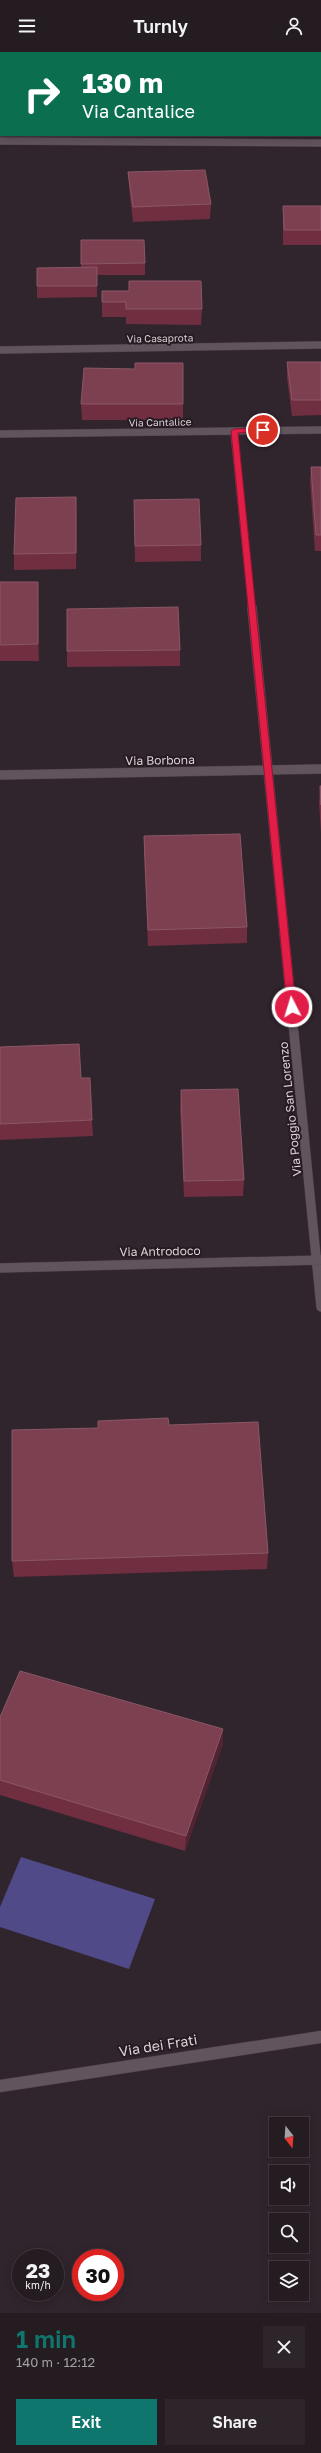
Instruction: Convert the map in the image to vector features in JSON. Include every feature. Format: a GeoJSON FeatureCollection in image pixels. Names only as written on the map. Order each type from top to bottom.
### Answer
{"type":"FeatureCollection","features":[{"type":"Feature","properties":{"kind":"street"},"geometry":{"type":"LineString","coordinates":[[0,142],[321,143]]}},
{"type":"Feature","properties":{"kind":"street","name":"Via Casaprota"},"geometry":{"type":"LineString","coordinates":[[0,350],[321,345]]}},
{"type":"Feature","properties":{"kind":"street","name":"Via Cantalice"},"geometry":{"type":"LineString","coordinates":[[0,434],[321,430]]}},
{"type":"Feature","properties":{"kind":"street","name":"Via Poggio San Lorenzo"},"geometry":{"type":"LineString","coordinates":[[234,431],[319,1260],[321,1307]]}},
{"type":"Feature","properties":{"kind":"street","name":"Via Borbona"},"geometry":{"type":"LineString","coordinates":[[0,775],[321,769]]}},
{"type":"Feature","properties":{"kind":"street","name":"Via Antrodoco"},"geometry":{"type":"LineString","coordinates":[[0,1268],[319,1260]]}},
{"type":"Feature","properties":{"kind":"street","name":"Via dei Frati"},"geometry":{"type":"LineString","coordinates":[[0,2086],[321,2037]]}},
{"type":"Feature","properties":{"kind":"shaded area"},"geometry":{"type":"Polygon","coordinates":[[[21,1857],[155,1899],[129,1969],[0,1927],[0,1907],[21,1857]]]}},
{"type":"Feature","properties":{"kind":"building"},"geometry":{"type":"Polygon","coordinates":[[[205,170],[211,204],[133,207],[128,172],[205,170]]]}},
{"type":"Feature","properties":{"kind":"building"},"geometry":{"type":"Polygon","coordinates":[[[283,206],[321,206],[321,230],[284,230],[283,206]]]}},
{"type":"Feature","properties":{"kind":"building"},"geometry":{"type":"Polygon","coordinates":[[[81,240],[144,240],[145,263],[81,264],[81,240]]]}},
{"type":"Feature","properties":{"kind":"building"},"geometry":{"type":"Polygon","coordinates":[[[97,267],[97,286],[37,286],[37,268],[97,267]]]}},
{"type":"Feature","properties":{"kind":"building"},"geometry":{"type":"Polygon","coordinates":[[[129,281],[201,281],[202,309],[126,309],[126,302],[102,302],[102,291],[129,291],[129,281]]]}},
{"type":"Feature","properties":{"kind":"building"},"geometry":{"type":"Polygon","coordinates":[[[287,362],[321,362],[321,400],[292,400],[287,362]]]}},
{"type":"Feature","properties":{"kind":"building"},"geometry":{"type":"Polygon","coordinates":[[[135,363],[183,363],[183,404],[81,404],[84,368],[135,369],[135,363]]]}},
{"type":"Feature","properties":{"kind":"building"},"geometry":{"type":"Polygon","coordinates":[[[311,467],[321,467],[321,535],[316,535],[311,467]]]}},
{"type":"Feature","properties":{"kind":"building"},"geometry":{"type":"Polygon","coordinates":[[[76,497],[76,553],[14,554],[16,498],[76,497]]]}},
{"type":"Feature","properties":{"kind":"building"},"geometry":{"type":"Polygon","coordinates":[[[199,499],[201,545],[135,546],[134,500],[199,499]]]}},
{"type":"Feature","properties":{"kind":"building"},"geometry":{"type":"Polygon","coordinates":[[[0,582],[38,582],[38,644],[0,645],[0,582]]]}},
{"type":"Feature","properties":{"kind":"building"},"geometry":{"type":"Polygon","coordinates":[[[178,607],[180,650],[67,651],[67,609],[178,607]]]}},
{"type":"Feature","properties":{"kind":"building"},"geometry":{"type":"Polygon","coordinates":[[[240,834],[247,927],[148,930],[144,836],[240,834]]]}},
{"type":"Feature","properties":{"kind":"building"},"geometry":{"type":"Polygon","coordinates":[[[79,1044],[81,1078],[90,1078],[92,1120],[0,1124],[0,1047],[79,1044]]]}},
{"type":"Feature","properties":{"kind":"building"},"geometry":{"type":"Polygon","coordinates":[[[238,1089],[244,1180],[184,1181],[181,1090],[238,1089]]]}},
{"type":"Feature","properties":{"kind":"building"},"geometry":{"type":"Polygon","coordinates":[[[168,1418],[169,1425],[258,1422],[268,1553],[12,1561],[12,1430],[98,1428],[98,1421],[168,1418]]]}},
{"type":"Feature","properties":{"kind":"building"},"geometry":{"type":"Polygon","coordinates":[[[20,1671],[223,1729],[186,1836],[0,1780],[0,1717],[20,1671]]]}},
{"type":"Feature","properties":{"kind":"route"},"geometry":{"type":"LineString","coordinates":[[263,430],[234,431],[292,1007]]}}]}
